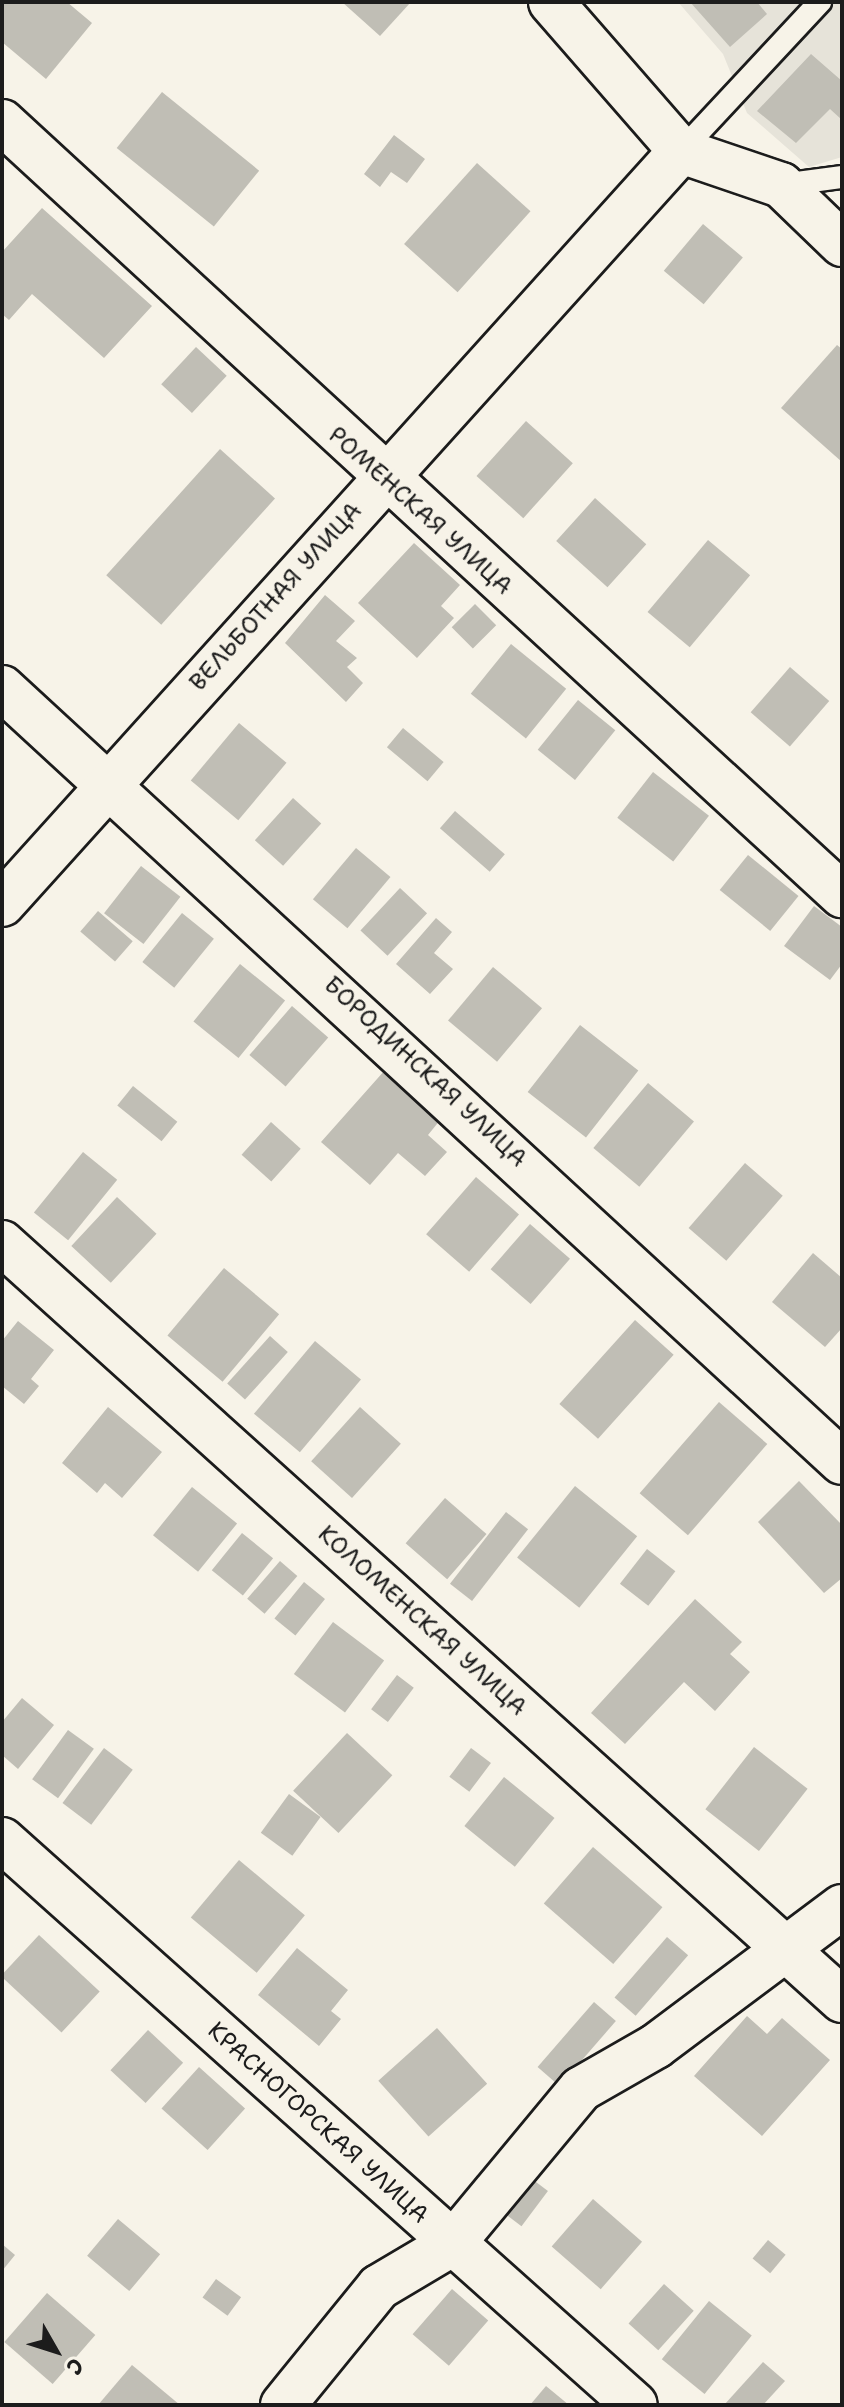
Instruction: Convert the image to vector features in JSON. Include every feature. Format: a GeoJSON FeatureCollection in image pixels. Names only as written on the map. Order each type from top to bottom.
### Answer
{"type":"FeatureCollection","features":[{"type":"Feature","properties":{"kind":"street"},"geometry":{"type":"LineString","coordinates":[[551,2],[681,151],[781,185],[842,244]]}},
{"type":"Feature","properties":{"kind":"street","name":"РОМЕНСКАЯ УЛИЦА"},"geometry":{"type":"LineString","coordinates":[[2,122],[383,479],[842,895]]}},
{"type":"Feature","properties":{"kind":"street","name":"ВЕЛЬБОТНАЯ УЛИЦА"},"geometry":{"type":"LineString","coordinates":[[2,904],[107,783],[681,151]]}},
{"type":"Feature","properties":{"kind":"street","name":"БОРОДИНСКАЯ УЛИЦА"},"geometry":{"type":"LineString","coordinates":[[2,688],[842,1462]]}},
{"type":"Feature","properties":{"kind":"street","name":"КОЛОМЕНСКАЯ УЛИЦА"},"geometry":{"type":"LineString","coordinates":[[2,1243],[842,2000]]}},
{"type":"Feature","properties":{"kind":"street","name":"КРАСНОГОРСКАЯ УЛИЦА"},"geometry":{"type":"LineString","coordinates":[[2,1840],[635,2405]]}},
{"type":"Feature","properties":{"kind":"street"},"geometry":{"type":"LineString","coordinates":[[283,2405],[379,2287],[453,2243],[581,2089],[789,1951],[842,1907]]}},
{"type":"Feature","properties":{"kind":"lane"},"geometry":{"type":"LineString","coordinates":[[681,151],[820,2]]}},
{"type":"Feature","properties":{"kind":"lane"},"geometry":{"type":"LineString","coordinates":[[781,185],[842,177]]}},
{"type":"Feature","properties":{"kind":"shaded area"},"geometry":{"type":"Polygon","coordinates":[[[678,2],[842,2],[842,157],[809,167],[747,113],[723,54],[678,2]]]}},
{"type":"Feature","properties":{"kind":"building"},"geometry":{"type":"Polygon","coordinates":[[[2,2],[67,2],[92,23],[46,79],[2,42],[2,2]]]}},
{"type":"Feature","properties":{"kind":"building"},"geometry":{"type":"Polygon","coordinates":[[[342,2],[411,2],[380,36],[342,2]]]}},
{"type":"Feature","properties":{"kind":"building"},"geometry":{"type":"Polygon","coordinates":[[[690,2],[757,2],[767,14],[730,47],[690,2]]]}},
{"type":"Feature","properties":{"kind":"building"},"geometry":{"type":"Polygon","coordinates":[[[811,54],[842,81],[842,120],[830,109],[796,143],[757,111],[811,54]]]}},
{"type":"Feature","properties":{"kind":"building"},"geometry":{"type":"Polygon","coordinates":[[[162,92],[259,171],[214,227],[117,148],[162,92]]]}},
{"type":"Feature","properties":{"kind":"building"},"geometry":{"type":"Polygon","coordinates":[[[394,135],[425,159],[407,183],[391,172],[380,187],[364,174],[394,135]]]}},
{"type":"Feature","properties":{"kind":"building"},"geometry":{"type":"Polygon","coordinates":[[[477,163],[531,211],[458,292],[404,244],[477,163]]]}},
{"type":"Feature","properties":{"kind":"building"},"geometry":{"type":"Polygon","coordinates":[[[42,208],[152,306],[104,358],[32,294],[9,320],[2,314],[2,252],[42,208]]]}},
{"type":"Feature","properties":{"kind":"building"},"geometry":{"type":"Polygon","coordinates":[[[703,224],[743,257],[704,304],[664,271],[703,224]]]}},
{"type":"Feature","properties":{"kind":"building"},"geometry":{"type":"Polygon","coordinates":[[[837,345],[842,349],[842,462],[781,408],[837,345]]]}},
{"type":"Feature","properties":{"kind":"building"},"geometry":{"type":"Polygon","coordinates":[[[196,347],[227,376],[192,413],[161,384],[196,347]]]}},
{"type":"Feature","properties":{"kind":"building"},"geometry":{"type":"Polygon","coordinates":[[[526,421],[573,463],[523,518],[476,476],[526,421]]]}},
{"type":"Feature","properties":{"kind":"building"},"geometry":{"type":"Polygon","coordinates":[[[220,449],[275,499],[161,625],[106,575],[220,449]]]}},
{"type":"Feature","properties":{"kind":"building"},"geometry":{"type":"Polygon","coordinates":[[[595,498],[646,544],[607,587],[556,541],[595,498]]]}},
{"type":"Feature","properties":{"kind":"building"},"geometry":{"type":"Polygon","coordinates":[[[708,540],[750,575],[690,647],[648,612],[708,540]]]}},
{"type":"Feature","properties":{"kind":"building"},"geometry":{"type":"Polygon","coordinates":[[[414,543],[460,585],[441,606],[454,618],[417,658],[358,603],[414,543]]]}},
{"type":"Feature","properties":{"kind":"building"},"geometry":{"type":"Polygon","coordinates":[[[325,595],[355,621],[336,641],[357,658],[347,667],[363,683],[346,702],[285,643],[325,595]]]}},
{"type":"Feature","properties":{"kind":"building"},"geometry":{"type":"Polygon","coordinates":[[[475,604],[496,625],[473,649],[452,627],[475,604]]]}},
{"type":"Feature","properties":{"kind":"building"},"geometry":{"type":"Polygon","coordinates":[[[511,644],[566,689],[526,738],[471,694],[511,644]]]}},
{"type":"Feature","properties":{"kind":"building"},"geometry":{"type":"Polygon","coordinates":[[[790,667],[829,701],[790,746],[751,712],[790,667]]]}},
{"type":"Feature","properties":{"kind":"building"},"geometry":{"type":"Polygon","coordinates":[[[578,700],[615,730],[575,780],[538,750],[578,700]]]}},
{"type":"Feature","properties":{"kind":"building"},"geometry":{"type":"Polygon","coordinates":[[[239,723],[286,763],[238,820],[191,780],[239,723]]]}},
{"type":"Feature","properties":{"kind":"building"},"geometry":{"type":"Polygon","coordinates":[[[403,728],[444,762],[428,781],[387,747],[403,728]]]}},
{"type":"Feature","properties":{"kind":"building"},"geometry":{"type":"Polygon","coordinates":[[[653,772],[709,816],[673,861],[617,818],[653,772]]]}},
{"type":"Feature","properties":{"kind":"building"},"geometry":{"type":"Polygon","coordinates":[[[293,798],[321,823],[283,866],[255,840],[293,798]]]}},
{"type":"Feature","properties":{"kind":"building"},"geometry":{"type":"Polygon","coordinates":[[[455,811],[505,854],[490,872],[440,828],[455,811]]]}},
{"type":"Feature","properties":{"kind":"building"},"geometry":{"type":"Polygon","coordinates":[[[356,848],[390,877],[347,928],[313,899],[356,848]]]}},
{"type":"Feature","properties":{"kind":"building"},"geometry":{"type":"Polygon","coordinates":[[[748,855],[799,896],[770,931],[720,890],[748,855]]]}},
{"type":"Feature","properties":{"kind":"building"},"geometry":{"type":"Polygon","coordinates":[[[141,866],[180,897],[143,944],[104,913],[141,866]]]}},
{"type":"Feature","properties":{"kind":"building"},"geometry":{"type":"Polygon","coordinates":[[[400,888],[427,913],[388,956],[360,930],[400,888]]]}},
{"type":"Feature","properties":{"kind":"building"},"geometry":{"type":"Polygon","coordinates":[[[814,906],[842,927],[842,964],[830,980],[784,946],[814,906]]]}},
{"type":"Feature","properties":{"kind":"building"},"geometry":{"type":"Polygon","coordinates":[[[98,911],[133,941],[115,962],[80,931],[98,911]]]}},
{"type":"Feature","properties":{"kind":"building"},"geometry":{"type":"Polygon","coordinates":[[[182,913],[214,939],[174,988],[142,962],[182,913]]]}},
{"type":"Feature","properties":{"kind":"building"},"geometry":{"type":"Polygon","coordinates":[[[436,918],[452,932],[434,953],[453,969],[430,994],[396,964],[436,918]]]}},
{"type":"Feature","properties":{"kind":"building"},"geometry":{"type":"Polygon","coordinates":[[[240,964],[285,1001],[239,1058],[193,1022],[240,964]]]}},
{"type":"Feature","properties":{"kind":"building"},"geometry":{"type":"Polygon","coordinates":[[[493,967],[542,1008],[497,1062],[448,1021],[493,967]]]}},
{"type":"Feature","properties":{"kind":"building"},"geometry":{"type":"Polygon","coordinates":[[[292,1006],[328,1037],[286,1087],[249,1055],[292,1006]]]}},
{"type":"Feature","properties":{"kind":"building"},"geometry":{"type":"Polygon","coordinates":[[[580,1025],[638,1071],[586,1138],[528,1092],[580,1025]]]}},
{"type":"Feature","properties":{"kind":"building"},"geometry":{"type":"Polygon","coordinates":[[[385,1070],[441,1119],[428,1135],[447,1152],[425,1176],[398,1153],[370,1185],[321,1142],[385,1070]]]}},
{"type":"Feature","properties":{"kind":"building"},"geometry":{"type":"Polygon","coordinates":[[[648,1083],[694,1122],[639,1187],[593,1148],[648,1083]]]}},
{"type":"Feature","properties":{"kind":"building"},"geometry":{"type":"Polygon","coordinates":[[[133,1086],[177,1122],[162,1141],[117,1105],[133,1086]]]}},
{"type":"Feature","properties":{"kind":"building"},"geometry":{"type":"Polygon","coordinates":[[[271,1122],[301,1149],[271,1181],[242,1155],[271,1122]]]}},
{"type":"Feature","properties":{"kind":"building"},"geometry":{"type":"Polygon","coordinates":[[[83,1152],[117,1180],[68,1240],[34,1213],[83,1152]]]}},
{"type":"Feature","properties":{"kind":"building"},"geometry":{"type":"Polygon","coordinates":[[[745,1163],[783,1196],[726,1261],[689,1228],[745,1163]]]}},
{"type":"Feature","properties":{"kind":"building"},"geometry":{"type":"Polygon","coordinates":[[[476,1177],[519,1214],[469,1272],[426,1234],[476,1177]]]}},
{"type":"Feature","properties":{"kind":"building"},"geometry":{"type":"Polygon","coordinates":[[[117,1197],[156,1234],[111,1283],[71,1246],[117,1197]]]}},
{"type":"Feature","properties":{"kind":"building"},"geometry":{"type":"Polygon","coordinates":[[[530,1224],[570,1259],[531,1304],[491,1269],[530,1224]]]}},
{"type":"Feature","properties":{"kind":"building"},"geometry":{"type":"Polygon","coordinates":[[[813,1253],[842,1278],[842,1328],[825,1347],[772,1302],[813,1253]]]}},
{"type":"Feature","properties":{"kind":"building"},"geometry":{"type":"Polygon","coordinates":[[[224,1268],[279,1314],[223,1382],[167,1335],[224,1268]]]}},
{"type":"Feature","properties":{"kind":"building"},"geometry":{"type":"Polygon","coordinates":[[[635,1320],[674,1355],[598,1439],[559,1404],[635,1320]]]}},
{"type":"Feature","properties":{"kind":"building"},"geometry":{"type":"Polygon","coordinates":[[[18,1321],[54,1350],[31,1379],[39,1386],[24,1404],[2,1386],[2,1341],[18,1321]]]}},
{"type":"Feature","properties":{"kind":"building"},"geometry":{"type":"Polygon","coordinates":[[[270,1336],[288,1352],[245,1400],[227,1384],[270,1336]]]}},
{"type":"Feature","properties":{"kind":"building"},"geometry":{"type":"Polygon","coordinates":[[[315,1341],[361,1380],[300,1452],[254,1414],[315,1341]]]}},
{"type":"Feature","properties":{"kind":"building"},"geometry":{"type":"Polygon","coordinates":[[[719,1402],[767,1444],[688,1535],[640,1493],[719,1402]]]}},
{"type":"Feature","properties":{"kind":"building"},"geometry":{"type":"Polygon","coordinates":[[[108,1407],[162,1452],[122,1498],[105,1483],[97,1493],[62,1463],[108,1407]]]}},
{"type":"Feature","properties":{"kind":"building"},"geometry":{"type":"Polygon","coordinates":[[[360,1407],[401,1444],[352,1498],[311,1461],[360,1407]]]}},
{"type":"Feature","properties":{"kind":"building"},"geometry":{"type":"Polygon","coordinates":[[[799,1481],[842,1525],[842,1578],[824,1593],[758,1522],[799,1481]]]}},
{"type":"Feature","properties":{"kind":"building"},"geometry":{"type":"Polygon","coordinates":[[[575,1486],[637,1536],[579,1608],[517,1557],[575,1486]]]}},
{"type":"Feature","properties":{"kind":"building"},"geometry":{"type":"Polygon","coordinates":[[[192,1487],[237,1524],[198,1572],[153,1535],[192,1487]]]}},
{"type":"Feature","properties":{"kind":"building"},"geometry":{"type":"Polygon","coordinates":[[[445,1498],[487,1534],[447,1579],[406,1543],[445,1498]]]}},
{"type":"Feature","properties":{"kind":"building"},"geometry":{"type":"Polygon","coordinates":[[[506,1512],[528,1529],[472,1601],[450,1584],[506,1512]]]}},
{"type":"Feature","properties":{"kind":"building"},"geometry":{"type":"Polygon","coordinates":[[[242,1533],[273,1558],[243,1595],[212,1570],[242,1533]]]}},
{"type":"Feature","properties":{"kind":"building"},"geometry":{"type":"Polygon","coordinates":[[[647,1549],[675,1571],[648,1606],[620,1584],[647,1549]]]}},
{"type":"Feature","properties":{"kind":"building"},"geometry":{"type":"Polygon","coordinates":[[[280,1561],[297,1576],[265,1614],[247,1599],[280,1561]]]}},
{"type":"Feature","properties":{"kind":"building"},"geometry":{"type":"Polygon","coordinates":[[[304,1582],[325,1599],[295,1636],[274,1619],[304,1582]]]}},
{"type":"Feature","properties":{"kind":"building"},"geometry":{"type":"Polygon","coordinates":[[[695,1599],[742,1642],[730,1654],[750,1672],[715,1711],[684,1682],[625,1744],[591,1713],[695,1599]]]}},
{"type":"Feature","properties":{"kind":"building"},"geometry":{"type":"Polygon","coordinates":[[[333,1622],[384,1661],[345,1712],[294,1674],[333,1622]]]}},
{"type":"Feature","properties":{"kind":"building"},"geometry":{"type":"Polygon","coordinates":[[[397,1675],[414,1688],[388,1722],[371,1709],[397,1675]]]}},
{"type":"Feature","properties":{"kind":"building"},"geometry":{"type":"Polygon","coordinates":[[[22,1698],[54,1725],[18,1769],[2,1755],[2,1722],[22,1698]]]}},
{"type":"Feature","properties":{"kind":"building"},"geometry":{"type":"Polygon","coordinates":[[[68,1730],[94,1749],[58,1798],[32,1779],[68,1730]]]}},
{"type":"Feature","properties":{"kind":"building"},"geometry":{"type":"Polygon","coordinates":[[[347,1733],[392,1775],[338,1833],[293,1791],[347,1733]]]}},
{"type":"Feature","properties":{"kind":"building"},"geometry":{"type":"Polygon","coordinates":[[[754,1747],[808,1789],[759,1851],[705,1809],[754,1747]]]}},
{"type":"Feature","properties":{"kind":"building"},"geometry":{"type":"Polygon","coordinates":[[[104,1748],[133,1770],[91,1825],[62,1803],[104,1748]]]}},
{"type":"Feature","properties":{"kind":"building"},"geometry":{"type":"Polygon","coordinates":[[[471,1748],[491,1763],[469,1792],[449,1777],[471,1748]]]}},
{"type":"Feature","properties":{"kind":"building"},"geometry":{"type":"Polygon","coordinates":[[[504,1777],[555,1818],[515,1867],[464,1826],[504,1777]]]}},
{"type":"Feature","properties":{"kind":"building"},"geometry":{"type":"Polygon","coordinates":[[[289,1794],[321,1817],[292,1856],[261,1833],[289,1794]]]}},
{"type":"Feature","properties":{"kind":"building"},"geometry":{"type":"Polygon","coordinates":[[[593,1847],[662,1907],[613,1964],[544,1904],[593,1847]]]}},
{"type":"Feature","properties":{"kind":"building"},"geometry":{"type":"Polygon","coordinates":[[[239,1860],[305,1915],[257,1973],[191,1917],[239,1860]]]}},
{"type":"Feature","properties":{"kind":"building"},"geometry":{"type":"Polygon","coordinates":[[[39,1935],[100,1992],[62,2033],[2,1977],[39,1935]]]}},
{"type":"Feature","properties":{"kind":"building"},"geometry":{"type":"Polygon","coordinates":[[[667,1937],[688,1955],[636,2016],[615,1997],[667,1937]]]}},
{"type":"Feature","properties":{"kind":"building"},"geometry":{"type":"Polygon","coordinates":[[[297,1948],[348,1990],[331,2011],[341,2019],[319,2046],[258,1995],[297,1948]]]}},
{"type":"Feature","properties":{"kind":"building"},"geometry":{"type":"Polygon","coordinates":[[[594,2002],[616,2021],[559,2086],[538,2067],[594,2002]]]}},
{"type":"Feature","properties":{"kind":"building"},"geometry":{"type":"Polygon","coordinates":[[[747,2016],[767,2034],[782,2018],[830,2060],[762,2136],[694,2076],[747,2016]]]}},
{"type":"Feature","properties":{"kind":"building"},"geometry":{"type":"Polygon","coordinates":[[[437,2028],[487,2084],[428,2137],[378,2081],[437,2028]]]}},
{"type":"Feature","properties":{"kind":"building"},"geometry":{"type":"Polygon","coordinates":[[[148,2030],[183,2063],[146,2103],[110,2070],[148,2030]]]}},
{"type":"Feature","properties":{"kind":"building"},"geometry":{"type":"Polygon","coordinates":[[[199,2067],[245,2108],[208,2150],[162,2109],[199,2067]]]}},
{"type":"Feature","properties":{"kind":"building"},"geometry":{"type":"Polygon","coordinates":[[[528,2176],[548,2191],[521,2226],[502,2211],[528,2176]]]}},
{"type":"Feature","properties":{"kind":"building"},"geometry":{"type":"Polygon","coordinates":[[[593,2199],[642,2242],[601,2289],[552,2247],[593,2199]]]}},
{"type":"Feature","properties":{"kind":"building"},"geometry":{"type":"Polygon","coordinates":[[[118,2219],[160,2254],[129,2291],[87,2256],[118,2219]]]}},
{"type":"Feature","properties":{"kind":"building"},"geometry":{"type":"Polygon","coordinates":[[[768,2240],[786,2255],[770,2273],[753,2258],[768,2240]]]}},
{"type":"Feature","properties":{"kind":"building"},"geometry":{"type":"Polygon","coordinates":[[[2,2244],[15,2255],[2,2271],[2,2244]]]}},
{"type":"Feature","properties":{"kind":"building"},"geometry":{"type":"Polygon","coordinates":[[[216,2279],[241,2297],[228,2316],[202,2298],[216,2279]]]}},
{"type":"Feature","properties":{"kind":"building"},"geometry":{"type":"Polygon","coordinates":[[[664,2284],[694,2311],[658,2350],[629,2323],[664,2284]]]}},
{"type":"Feature","properties":{"kind":"building"},"geometry":{"type":"Polygon","coordinates":[[[452,2289],[488,2320],[449,2366],[413,2334],[452,2289]]]}},
{"type":"Feature","properties":{"kind":"building"},"geometry":{"type":"Polygon","coordinates":[[[47,2293],[95,2335],[53,2384],[4,2342],[47,2293]]]}},
{"type":"Feature","properties":{"kind":"building"},"geometry":{"type":"Polygon","coordinates":[[[709,2301],[752,2336],[705,2394],[662,2359],[709,2301]]]}},
{"type":"Feature","properties":{"kind":"building"},"geometry":{"type":"Polygon","coordinates":[[[763,2362],[785,2381],[763,2405],[724,2405],[763,2362]]]}},
{"type":"Feature","properties":{"kind":"building"},"geometry":{"type":"Polygon","coordinates":[[[132,2365],[180,2405],[98,2405],[132,2365]]]}},
{"type":"Feature","properties":{"kind":"building"},"geometry":{"type":"Polygon","coordinates":[[[546,2386],[569,2405],[530,2405],[546,2386]]]}}]}
